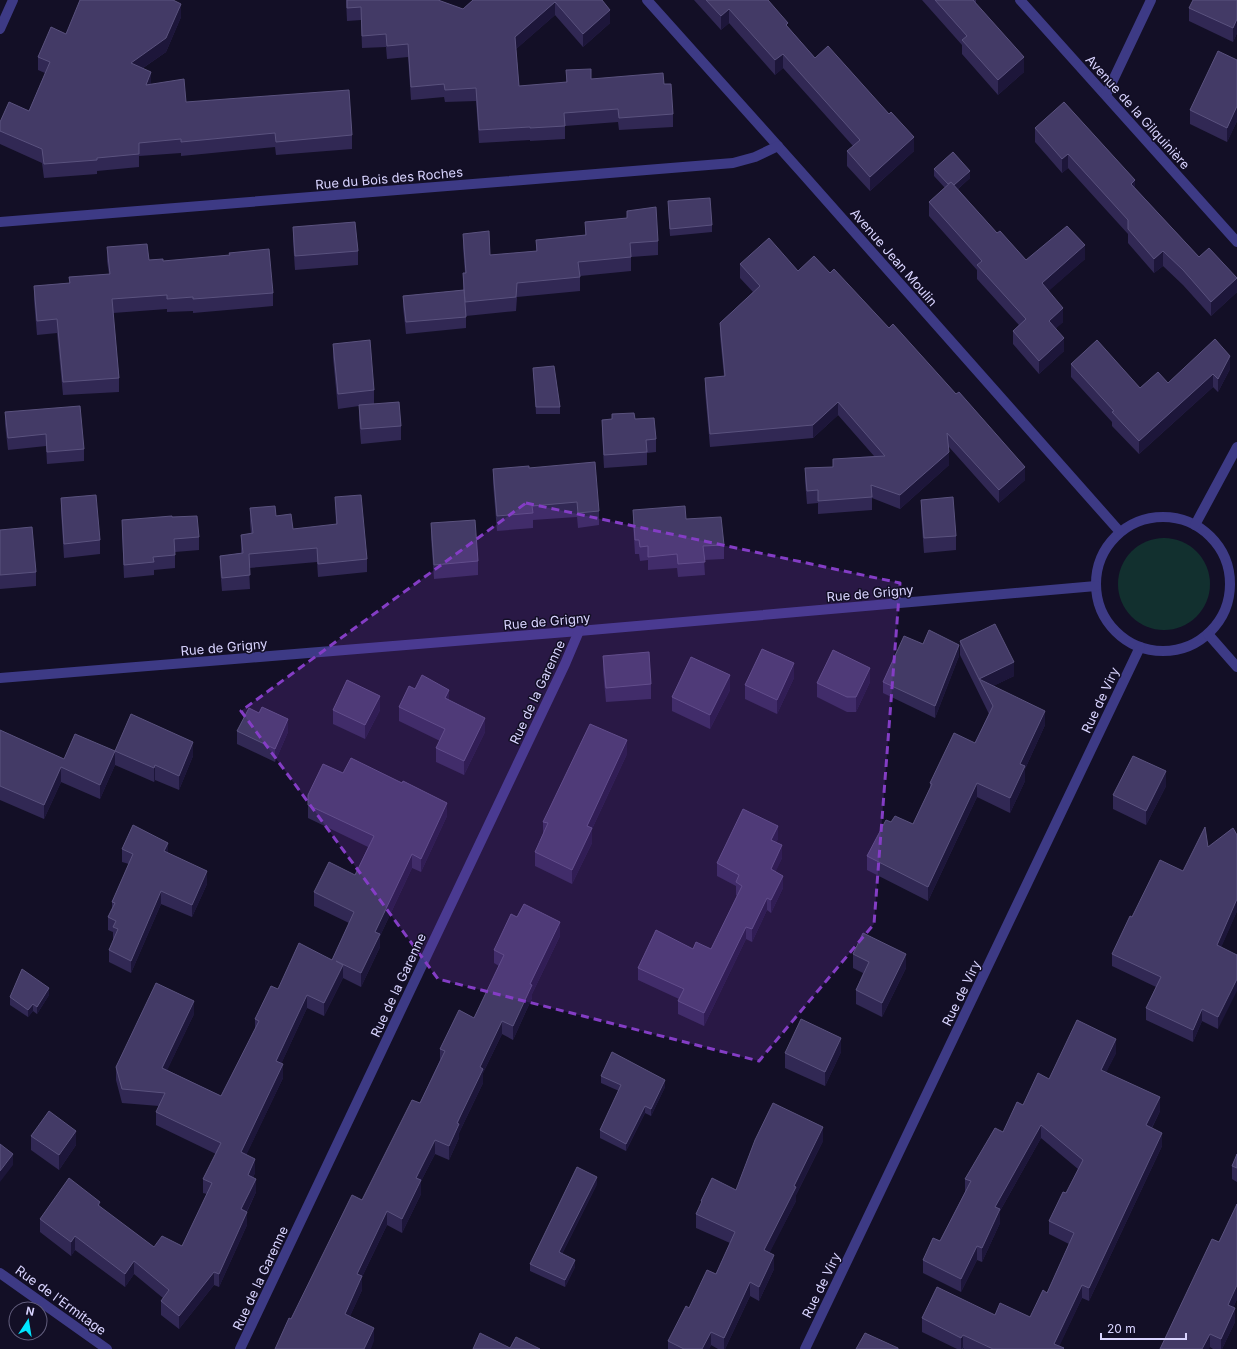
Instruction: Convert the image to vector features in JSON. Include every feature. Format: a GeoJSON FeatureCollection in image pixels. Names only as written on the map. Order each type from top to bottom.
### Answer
{"type":"FeatureCollection","features":[{"type":"Feature","properties":{"kind":"street"},"geometry":{"type":"LineString","coordinates":[[0,29],[13,0]]}},
{"type":"Feature","properties":{"kind":"street","name":"Avenue Jean Moulin"},"geometry":{"type":"LineString","coordinates":[[647,0],[1120,532]]}},
{"type":"Feature","properties":{"kind":"street","name":"Avenue de la Gilquinière"},"geometry":{"type":"LineString","coordinates":[[1020,0],[1237,242]]}},
{"type":"Feature","properties":{"kind":"street"},"geometry":{"type":"LineString","coordinates":[[1106,95],[1151,0]]}},
{"type":"Feature","properties":{"kind":"street","name":"Rue du Bois des Roches"},"geometry":{"type":"LineString","coordinates":[[0,222],[733,163],[756,157],[778,146]]}},
{"type":"Feature","properties":{"kind":"street"},"geometry":{"type":"LineString","coordinates":[[1194,525],[1237,447]]}},
{"type":"Feature","properties":{"kind":"street"},"geometry":{"type":"LineString","coordinates":[[1156,518],[1176,519],[1194,525],[1212,538],[1224,556],[1233,576],[1229,598],[1221,617],[1208,634],[1193,644],[1176,650],[1158,651],[1140,648],[1122,638],[1108,623],[1099,606],[1096,586],[1098,566],[1106,547],[1120,532],[1137,522],[1156,518]]}},
{"type":"Feature","properties":{"kind":"street","name":"Rue de Grigny"},"geometry":{"type":"LineString","coordinates":[[0,678],[579,631],[1096,586]]}},
{"type":"Feature","properties":{"kind":"street","name":"Rue de la Garenne"},"geometry":{"type":"LineString","coordinates":[[240,1349],[565,664],[579,631]]}},
{"type":"Feature","properties":{"kind":"street"},"geometry":{"type":"LineString","coordinates":[[1208,634],[1237,667]]}},
{"type":"Feature","properties":{"kind":"street","name":"Rue de Viry"},"geometry":{"type":"LineString","coordinates":[[805,1349],[1140,648]]}},
{"type":"Feature","properties":{"kind":"street","name":"Rue de l'Ermitage"},"geometry":{"type":"LineString","coordinates":[[0,1272],[107,1349]]}},
{"type":"Feature","properties":{"kind":"highlighted area"},"geometry":{"type":"Polygon","coordinates":[[[526,503],[900,583],[874,924],[759,1061],[438,979],[241,711],[526,503]]]}},
{"type":"Feature","properties":{"kind":"green space"},"geometry":{"type":"Polygon","coordinates":[[[1164,538],[1181,542],[1196,552],[1206,567],[1210,584],[1206,601],[1196,616],[1181,626],[1164,630],[1147,626],[1132,616],[1122,601],[1118,584],[1122,567],[1132,552],[1147,542],[1164,538]]]}},
{"type":"Feature","properties":{"kind":"building"},"geometry":{"type":"Polygon","coordinates":[[[80,0],[173,0],[181,4],[166,38],[131,63],[151,72],[146,85],[184,79],[186,102],[349,90],[352,135],[276,142],[275,133],[181,142],[181,139],[139,143],[139,154],[97,158],[97,160],[44,164],[42,149],[0,131],[0,122],[9,102],[29,111],[50,62],[38,57],[51,27],[66,34],[80,0]]]}},
{"type":"Feature","properties":{"kind":"building"},"geometry":{"type":"Polygon","coordinates":[[[347,0],[438,0],[463,9],[473,0],[602,0],[610,10],[583,34],[555,2],[515,37],[519,86],[567,82],[566,70],[591,69],[591,79],[663,73],[664,84],[671,84],[673,114],[619,118],[618,109],[564,113],[565,126],[479,130],[476,88],[445,90],[444,84],[411,87],[408,44],[387,46],[386,34],[362,36],[361,7],[347,8],[347,0]]]}},
{"type":"Feature","properties":{"kind":"building"},"geometry":{"type":"Polygon","coordinates":[[[706,0],[768,0],[788,23],[786,25],[815,58],[828,46],[889,114],[891,112],[914,137],[870,177],[847,151],[860,140],[783,54],[775,60],[729,9],[721,16],[706,0]]]}},
{"type":"Feature","properties":{"kind":"building"},"geometry":{"type":"Polygon","coordinates":[[[935,0],[973,0],[1024,57],[998,80],[962,40],[967,36],[935,0]]]}},
{"type":"Feature","properties":{"kind":"building"},"geometry":{"type":"Polygon","coordinates":[[[1193,0],[1237,0],[1237,19],[1233,28],[1189,8],[1193,0]]]}},
{"type":"Feature","properties":{"kind":"building"},"geometry":{"type":"Polygon","coordinates":[[[1218,51],[1237,60],[1237,106],[1227,128],[1190,110],[1218,51]]]}},
{"type":"Feature","properties":{"kind":"building"},"geometry":{"type":"Polygon","coordinates":[[[1064,102],[1135,180],[1131,184],[1199,257],[1209,248],[1237,278],[1211,302],[1183,270],[1163,251],[1154,259],[1128,229],[1128,220],[1068,154],[1062,159],[1035,128],[1064,102]]]}},
{"type":"Feature","properties":{"kind":"building"},"geometry":{"type":"Polygon","coordinates":[[[953,152],[970,171],[954,185],[951,182],[948,184],[934,169],[953,152]]]}},
{"type":"Feature","properties":{"kind":"building"},"geometry":{"type":"Polygon","coordinates":[[[951,182],[997,233],[1000,231],[1026,260],[1067,226],[1085,245],[1042,283],[1063,308],[1049,321],[1064,338],[1039,361],[1013,331],[1026,319],[977,265],[982,261],[929,202],[951,182]]]}},
{"type":"Feature","properties":{"kind":"building"},"geometry":{"type":"Polygon","coordinates":[[[710,198],[712,225],[670,229],[668,201],[710,198]]]}},
{"type":"Feature","properties":{"kind":"building"},"geometry":{"type":"Polygon","coordinates":[[[656,207],[658,241],[630,243],[631,257],[578,262],[580,277],[517,283],[516,297],[465,302],[463,273],[466,273],[463,234],[489,231],[490,255],[537,251],[536,240],[586,235],[585,222],[627,218],[627,211],[656,207]]]}},
{"type":"Feature","properties":{"kind":"building"},"geometry":{"type":"Polygon","coordinates":[[[355,222],[358,251],[295,256],[293,227],[355,222]]]}},
{"type":"Feature","properties":{"kind":"building"},"geometry":{"type":"Polygon","coordinates":[[[769,238],[798,271],[814,256],[830,273],[834,269],[889,328],[893,324],[956,394],[959,392],[1025,467],[999,490],[947,433],[949,452],[900,495],[871,485],[872,497],[818,501],[818,490],[807,491],[805,468],[833,467],[833,459],[885,456],[838,402],[813,425],[710,434],[705,378],[725,376],[720,323],[760,286],[740,264],[769,238]]]}},
{"type":"Feature","properties":{"kind":"building"},"geometry":{"type":"Polygon","coordinates":[[[147,244],[149,260],[163,259],[163,261],[230,255],[229,253],[269,249],[273,293],[193,299],[193,297],[167,299],[167,295],[112,299],[119,378],[63,382],[57,319],[37,321],[34,286],[70,283],[69,277],[110,274],[107,247],[147,244]]]}},
{"type":"Feature","properties":{"kind":"building"},"geometry":{"type":"Polygon","coordinates":[[[464,290],[466,317],[406,322],[403,296],[464,290]]]}},
{"type":"Feature","properties":{"kind":"building"},"geometry":{"type":"Polygon","coordinates":[[[1215,339],[1230,356],[1218,379],[1213,374],[1139,441],[1071,364],[1097,340],[1140,388],[1158,372],[1168,383],[1215,339]]]}},
{"type":"Feature","properties":{"kind":"building"},"geometry":{"type":"Polygon","coordinates":[[[370,340],[374,390],[338,394],[333,344],[370,340]]]}},
{"type":"Feature","properties":{"kind":"building"},"geometry":{"type":"Polygon","coordinates":[[[554,366],[560,407],[536,407],[533,368],[554,366]]]}},
{"type":"Feature","properties":{"kind":"building"},"geometry":{"type":"Polygon","coordinates":[[[399,402],[401,426],[361,429],[359,405],[399,402]]]}},
{"type":"Feature","properties":{"kind":"building"},"geometry":{"type":"Polygon","coordinates":[[[80,406],[84,449],[47,452],[46,434],[8,438],[5,412],[80,406]]]}},
{"type":"Feature","properties":{"kind":"building"},"geometry":{"type":"Polygon","coordinates":[[[634,413],[635,419],[654,418],[656,439],[646,440],[647,452],[604,455],[602,420],[612,419],[612,414],[634,413]]]}},
{"type":"Feature","properties":{"kind":"building"},"geometry":{"type":"Polygon","coordinates":[[[595,462],[599,511],[578,513],[577,502],[532,506],[533,513],[497,516],[493,469],[529,466],[529,468],[595,462]]]}},
{"type":"Feature","properties":{"kind":"building"},"geometry":{"type":"Polygon","coordinates":[[[96,495],[100,540],[64,544],[61,498],[96,495]]]}},
{"type":"Feature","properties":{"kind":"building"},"geometry":{"type":"Polygon","coordinates":[[[361,495],[367,559],[318,564],[317,548],[249,554],[250,575],[222,578],[220,556],[243,553],[241,535],[253,533],[250,508],[275,506],[276,516],[291,514],[293,529],[337,524],[335,497],[361,495]]]}},
{"type":"Feature","properties":{"kind":"building"},"geometry":{"type":"Polygon","coordinates":[[[953,497],[956,536],[924,538],[921,500],[953,497]]]}},
{"type":"Feature","properties":{"kind":"building"},"geometry":{"type":"Polygon","coordinates":[[[685,506],[686,519],[721,517],[724,545],[703,546],[705,562],[678,564],[677,554],[648,557],[648,546],[640,547],[639,540],[635,540],[633,510],[685,506]]]}},
{"type":"Feature","properties":{"kind":"building"},"geometry":{"type":"Polygon","coordinates":[[[172,516],[197,516],[199,537],[174,539],[175,555],[153,557],[154,562],[124,565],[122,520],[172,516]]]}},
{"type":"Feature","properties":{"kind":"building"},"geometry":{"type":"Polygon","coordinates":[[[475,520],[478,561],[434,565],[431,523],[475,520]]]}},
{"type":"Feature","properties":{"kind":"building"},"geometry":{"type":"Polygon","coordinates":[[[32,527],[36,572],[0,575],[0,530],[32,527]]]}},
{"type":"Feature","properties":{"kind":"building"},"geometry":{"type":"Polygon","coordinates":[[[995,624],[1014,662],[979,679],[960,641],[995,624]]]}},
{"type":"Feature","properties":{"kind":"building"},"geometry":{"type":"Polygon","coordinates":[[[929,630],[959,645],[935,706],[883,682],[904,636],[923,644],[929,630]]]}},
{"type":"Feature","properties":{"kind":"building"},"geometry":{"type":"Polygon","coordinates":[[[762,649],[794,663],[777,700],[745,685],[762,649]]]}},
{"type":"Feature","properties":{"kind":"building"},"geometry":{"type":"Polygon","coordinates":[[[833,650],[870,668],[856,697],[847,697],[817,683],[833,650]]]}},
{"type":"Feature","properties":{"kind":"building"},"geometry":{"type":"Polygon","coordinates":[[[649,652],[651,684],[606,688],[603,656],[649,652]]]}},
{"type":"Feature","properties":{"kind":"building"},"geometry":{"type":"Polygon","coordinates":[[[691,657],[730,675],[710,715],[672,697],[691,657]]]}},
{"type":"Feature","properties":{"kind":"building"},"geometry":{"type":"Polygon","coordinates":[[[422,675],[449,690],[445,698],[485,718],[464,761],[436,748],[445,729],[399,707],[409,686],[415,689],[422,675]]]}},
{"type":"Feature","properties":{"kind":"building"},"geometry":{"type":"Polygon","coordinates":[[[979,679],[1045,711],[1020,764],[1025,766],[1010,798],[977,783],[928,887],[867,856],[886,820],[891,822],[895,816],[913,824],[932,784],[930,783],[954,733],[975,743],[993,706],[979,679]]]}},
{"type":"Feature","properties":{"kind":"building"},"geometry":{"type":"Polygon","coordinates":[[[347,680],[380,696],[365,725],[333,710],[347,680]]]}},
{"type":"Feature","properties":{"kind":"building"},"geometry":{"type":"Polygon","coordinates":[[[262,707],[288,719],[275,749],[237,731],[249,708],[259,713],[262,707]]]}},
{"type":"Feature","properties":{"kind":"building"},"geometry":{"type":"Polygon","coordinates":[[[131,714],[193,742],[179,776],[155,765],[154,768],[115,751],[131,714]]]}},
{"type":"Feature","properties":{"kind":"building"},"geometry":{"type":"Polygon","coordinates":[[[590,724],[627,740],[587,826],[592,828],[572,870],[535,852],[548,823],[543,822],[590,724]]]}},
{"type":"Feature","properties":{"kind":"building"},"geometry":{"type":"Polygon","coordinates":[[[0,730],[64,759],[75,734],[115,751],[100,785],[61,767],[44,805],[0,786],[0,730]]]}},
{"type":"Feature","properties":{"kind":"building"},"geometry":{"type":"Polygon","coordinates":[[[1133,756],[1166,771],[1146,811],[1113,795],[1133,756]]]}},
{"type":"Feature","properties":{"kind":"building"},"geometry":{"type":"Polygon","coordinates":[[[351,758],[402,783],[403,781],[447,803],[421,859],[412,854],[375,932],[380,934],[361,973],[336,961],[343,965],[324,1003],[307,995],[276,1061],[283,1064],[241,1152],[255,1159],[248,1175],[256,1179],[241,1209],[247,1212],[219,1274],[214,1272],[179,1316],[161,1301],[169,1290],[134,1261],[125,1274],[75,1236],[71,1242],[40,1219],[69,1178],[100,1202],[98,1205],[154,1247],[162,1236],[182,1246],[212,1183],[203,1179],[221,1143],[156,1112],[165,1093],[122,1089],[116,1067],[156,983],[194,1001],[162,1068],[221,1096],[259,1021],[255,1019],[271,986],[278,989],[299,943],[332,960],[354,912],[314,892],[329,862],[355,875],[374,836],[308,805],[308,795],[323,764],[343,773],[351,758]]]}},
{"type":"Feature","properties":{"kind":"building"},"geometry":{"type":"Polygon","coordinates":[[[743,809],[778,826],[771,840],[782,845],[771,869],[783,876],[771,900],[767,898],[752,929],[746,927],[704,1013],[678,1001],[684,989],[638,968],[656,930],[693,949],[696,942],[711,949],[742,886],[736,882],[739,875],[717,863],[743,809]]]}},
{"type":"Feature","properties":{"kind":"building"},"geometry":{"type":"Polygon","coordinates":[[[133,825],[168,843],[164,851],[207,871],[192,905],[161,891],[131,961],[109,950],[118,929],[113,927],[116,921],[108,917],[115,903],[112,902],[133,854],[122,849],[133,825]]]}},
{"type":"Feature","properties":{"kind":"building"},"geometry":{"type":"Polygon","coordinates":[[[1205,827],[1208,847],[1233,828],[1237,835],[1237,899],[1217,945],[1237,955],[1237,979],[1218,1017],[1202,1009],[1193,1030],[1146,1008],[1161,977],[1112,954],[1130,916],[1132,917],[1160,860],[1183,871],[1205,827]]]}},
{"type":"Feature","properties":{"kind":"building"},"geometry":{"type":"Polygon","coordinates":[[[524,904],[560,922],[530,984],[532,985],[513,1026],[502,1021],[480,1067],[483,1069],[457,1123],[459,1124],[449,1146],[435,1140],[416,1178],[421,1180],[402,1219],[387,1211],[357,1274],[362,1276],[345,1314],[374,1328],[364,1349],[275,1349],[289,1318],[291,1319],[352,1195],[362,1200],[412,1100],[420,1103],[445,1051],[440,1049],[459,1010],[474,1018],[504,955],[494,950],[511,914],[517,917],[524,904]]]}},
{"type":"Feature","properties":{"kind":"building"},"geometry":{"type":"Polygon","coordinates":[[[863,933],[906,954],[882,1003],[856,990],[869,962],[853,954],[863,933]]]}},
{"type":"Feature","properties":{"kind":"building"},"geometry":{"type":"Polygon","coordinates":[[[22,969],[49,988],[37,1007],[33,1004],[28,1010],[10,997],[22,969]]]}},
{"type":"Feature","properties":{"kind":"building"},"geometry":{"type":"Polygon","coordinates":[[[801,1019],[841,1038],[825,1072],[785,1053],[801,1019]]]}},
{"type":"Feature","properties":{"kind":"building"},"geometry":{"type":"Polygon","coordinates":[[[1077,1020],[1116,1039],[1101,1070],[1160,1097],[1146,1125],[1162,1133],[1089,1288],[1082,1285],[1054,1344],[1064,1348],[993,1349],[963,1335],[961,1338],[922,1318],[937,1287],[995,1315],[1000,1303],[1030,1317],[1043,1290],[1047,1293],[1074,1233],[1049,1221],[1063,1192],[1066,1193],[1083,1160],[1041,1125],[995,1207],[1000,1209],[982,1248],[977,1246],[961,1279],[923,1260],[933,1238],[940,1241],[971,1181],[965,1179],[995,1128],[1003,1132],[1017,1102],[1023,1105],[1038,1073],[1049,1079],[1077,1020]]]}},
{"type":"Feature","properties":{"kind":"building"},"geometry":{"type":"Polygon","coordinates":[[[612,1052],[665,1080],[651,1109],[645,1106],[626,1144],[600,1130],[621,1085],[601,1076],[612,1052]]]}},
{"type":"Feature","properties":{"kind":"building"},"geometry":{"type":"Polygon","coordinates":[[[773,1103],[823,1127],[794,1186],[796,1187],[764,1250],[774,1255],[759,1287],[750,1282],[724,1338],[711,1332],[702,1349],[684,1349],[668,1341],[686,1306],[689,1308],[707,1270],[716,1274],[735,1232],[696,1214],[712,1178],[736,1190],[755,1140],[773,1103]]]}},
{"type":"Feature","properties":{"kind":"building"},"geometry":{"type":"Polygon","coordinates":[[[49,1111],[76,1131],[59,1155],[31,1136],[49,1111]]]}},
{"type":"Feature","properties":{"kind":"building"},"geometry":{"type":"Polygon","coordinates":[[[0,1144],[13,1154],[0,1171],[0,1144]]]}},
{"type":"Feature","properties":{"kind":"building"},"geometry":{"type":"Polygon","coordinates":[[[1237,1154],[1237,1168],[1232,1166],[1237,1154]]]}},
{"type":"Feature","properties":{"kind":"building"},"geometry":{"type":"Polygon","coordinates":[[[577,1167],[597,1177],[559,1252],[575,1260],[565,1280],[530,1264],[577,1167]]]}},
{"type":"Feature","properties":{"kind":"building"},"geometry":{"type":"Polygon","coordinates":[[[1237,1204],[1237,1285],[1228,1305],[1235,1308],[1221,1339],[1210,1334],[1202,1349],[1160,1349],[1212,1239],[1219,1242],[1237,1204]]]}},
{"type":"Feature","properties":{"kind":"building"},"geometry":{"type":"Polygon","coordinates":[[[480,1333],[510,1348],[516,1337],[540,1349],[473,1349],[480,1333]]]}},
{"type":"Feature","properties":{"kind":"building"},"geometry":{"type":"Polygon","coordinates":[[[865,1333],[898,1348],[898,1349],[856,1349],[865,1333]]]}}]}
